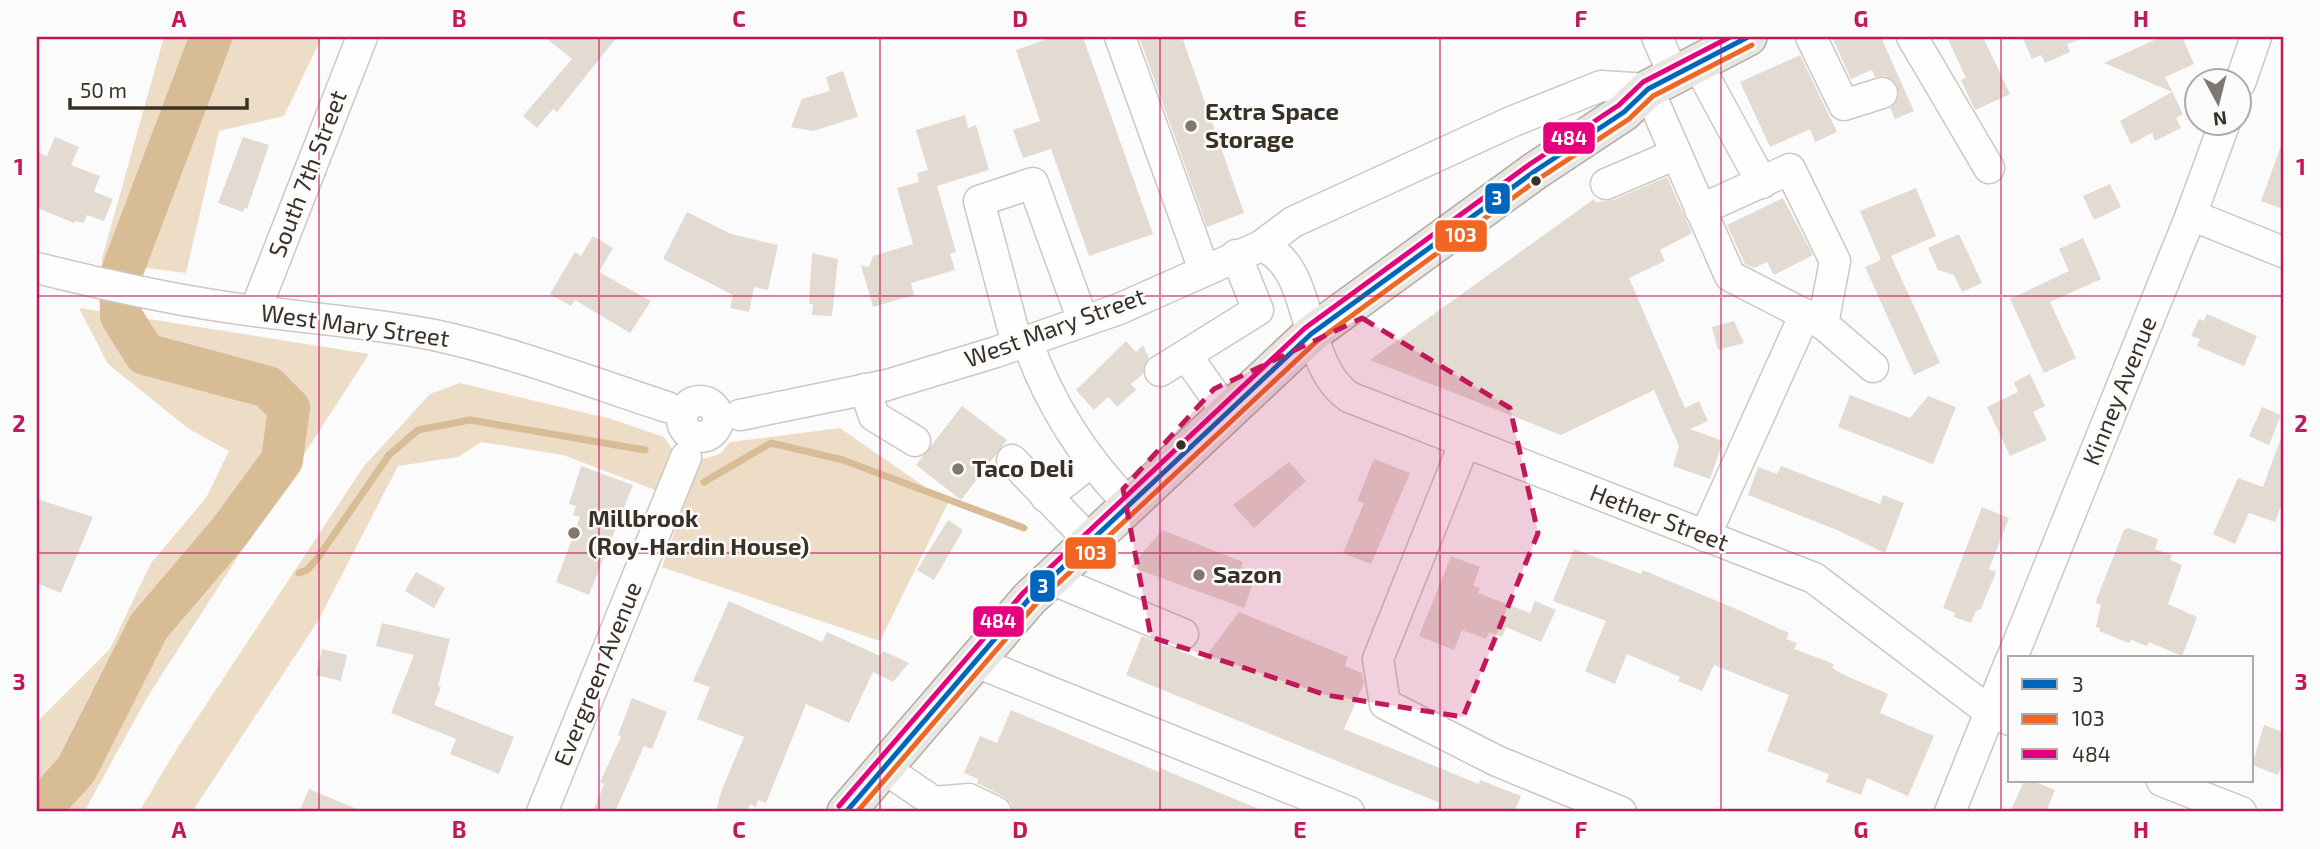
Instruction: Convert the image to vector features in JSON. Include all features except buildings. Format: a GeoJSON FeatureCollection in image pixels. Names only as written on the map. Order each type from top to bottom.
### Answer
{"type":"FeatureCollection","features":[{"type":"Feature","properties":{"kind":"main road"},"geometry":{"type":"LineString","coordinates":[[846,812],[1029,599],[1311,334],[1535,171],[1673,76],[1748,37]]}},
{"type":"Feature","properties":{"kind":"street","name":"South 7th Street"},"geometry":{"type":"LineString","coordinates":[[255,311],[362,37]]}},
{"type":"Feature","properties":{"kind":"street"},"geometry":{"type":"LineString","coordinates":[[1120,37],[1204,270]]}},
{"type":"Feature","properties":{"kind":"street"},"geometry":{"type":"LineString","coordinates":[[1657,37],[1673,76],[1762,183]]}},
{"type":"Feature","properties":{"kind":"street"},"geometry":{"type":"LineString","coordinates":[[1811,37],[1844,105],[1882,93]]}},
{"type":"Feature","properties":{"kind":"street"},"geometry":{"type":"LineString","coordinates":[[1912,37],[1989,167]]}},
{"type":"Feature","properties":{"kind":"street"},"geometry":{"type":"LineString","coordinates":[[2245,66],[2256,37]]}},
{"type":"Feature","properties":{"kind":"street","name":"West Mary Street"},"geometry":{"type":"LineString","coordinates":[[37,268],[136,292],[255,311],[346,320],[435,335],[504,353],[698,423],[865,389],[1022,342],[1118,309],[1248,251],[1293,222],[1511,122],[1601,86],[1673,76]]}},
{"type":"Feature","properties":{"kind":"street"},"geometry":{"type":"LineString","coordinates":[[1673,76],[1676,154],[1730,276],[1814,319],[1873,367]]}},
{"type":"Feature","properties":{"kind":"street","name":"Kinney Avenue"},"geometry":{"type":"LineString","coordinates":[[2013,656],[2191,215],[2220,136]]}},
{"type":"Feature","properties":{"kind":"street"},"geometry":{"type":"LineString","coordinates":[[1606,184],[1676,154]]}},
{"type":"Feature","properties":{"kind":"street"},"geometry":{"type":"LineString","coordinates":[[1700,210],[1790,169],[1835,261],[1814,319],[1705,536]]}},
{"type":"Feature","properties":{"kind":"street"},"geometry":{"type":"LineString","coordinates":[[1083,321],[1033,183],[979,201],[1022,342],[1043,385],[1091,462],[1129,504]]}},
{"type":"Feature","properties":{"kind":"street"},"geometry":{"type":"LineString","coordinates":[[2191,215],[2283,252]]}},
{"type":"Feature","properties":{"kind":"street"},"geometry":{"type":"LineString","coordinates":[[1160,371],[1258,310],[1248,251],[1276,252],[1290,271],[1311,334]]}},
{"type":"Feature","properties":{"kind":"street","name":"Hether Street"},"geometry":{"type":"LineString","coordinates":[[1311,334],[1325,372],[1336,388],[1349,397],[1814,578],[2000,716]]}},
{"type":"Feature","properties":{"kind":"street"},"geometry":{"type":"LineString","coordinates":[[1186,355],[1227,413]]}},
{"type":"Feature","properties":{"kind":"street"},"geometry":{"type":"LineString","coordinates":[[865,389],[874,416],[915,441]]}},
{"type":"Feature","properties":{"kind":"street","name":"Evergreen Avenue"},"geometry":{"type":"LineString","coordinates":[[542,812],[698,423]]}},
{"type":"Feature","properties":{"kind":"street"},"geometry":{"type":"LineString","coordinates":[[1465,442],[1378,659],[1385,704],[1497,761],[1621,812]]}},
{"type":"Feature","properties":{"kind":"street"},"geometry":{"type":"LineString","coordinates":[[1012,460],[1090,541]]}},
{"type":"Feature","properties":{"kind":"street"},"geometry":{"type":"LineString","coordinates":[[1046,497],[1091,462]]}},
{"type":"Feature","properties":{"kind":"street"},"geometry":{"type":"LineString","coordinates":[[1051,579],[1183,634]]}},
{"type":"Feature","properties":{"kind":"street"},"geometry":{"type":"LineString","coordinates":[[976,662],[1349,812]]}},
{"type":"Feature","properties":{"kind":"street","name":"Kinney Avenue"},"geometry":{"type":"LineString","coordinates":[[1950,812],[2000,716],[2008,675]]}},
{"type":"Feature","properties":{"kind":"street"},"geometry":{"type":"LineString","coordinates":[[884,768],[934,802],[969,799],[996,812]]}},
{"type":"Feature","properties":{"kind":"street"},"geometry":{"type":"LineString","coordinates":[[2165,782],[2241,812]]}},
{"type":"Feature","properties":{"kind":"highlighted area"},"geometry":{"type":"Polygon","coordinates":[[[1362,318],[1510,408],[1538,533],[1463,717],[1326,695],[1151,637],[1123,489],[1214,389],[1362,318]]]}},
{"type":"Feature","properties":{"kind":"shaded area"},"geometry":{"type":"Polygon","coordinates":[[[164,37],[322,37],[284,116],[219,131],[186,273],[101,262],[164,37]]]}},
{"type":"Feature","properties":{"kind":"shaded area"},"geometry":{"type":"Polygon","coordinates":[[[79,308],[369,354],[148,696],[84,812],[37,812],[37,722],[110,649],[151,563],[206,498],[229,451],[189,429],[108,364],[79,308]]]}},
{"type":"Feature","properties":{"kind":"shaded area"},"geometry":{"type":"Polygon","coordinates":[[[460,383],[611,419],[664,437],[673,450],[658,491],[563,455],[481,442],[458,457],[398,466],[318,621],[192,812],[139,812],[176,750],[364,466],[430,394],[460,383]]]}},
{"type":"Feature","properties":{"kind":"shaded area"},"geometry":{"type":"Polygon","coordinates":[[[840,428],[948,503],[880,641],[662,567],[700,460],[720,454],[730,442],[840,428]]]}},
{"type":"Feature","properties":{"kind":"waterway"},"geometry":{"type":"LineString","coordinates":[[38,812],[76,770],[149,626],[230,531],[282,460],[289,408],[268,387],[145,354],[121,316],[120,277],[211,37]]}},
{"type":"Feature","properties":{"kind":"waterway"},"geometry":{"type":"LineString","coordinates":[[299,573],[307,570],[317,559],[389,455],[418,430],[470,420],[645,450]]}},
{"type":"Feature","properties":{"kind":"waterway"},"geometry":{"type":"LineString","coordinates":[[704,482],[771,443],[843,460],[1024,528]]}},
{"type":"Feature","properties":{"kind":"waterway"},"geometry":{"type":"LineString","coordinates":[[230,531],[243,542]]}},
{"type":"Feature","properties":{"kind":"transit line","name":"484"},"geometry":{"type":"LineString","coordinates":[[839,806],[1023,593],[1305,328],[1530,164],[1619,105],[1643,82],[1730,37]]}},
{"type":"Feature","properties":{"kind":"transit line","name":"3"},"geometry":{"type":"LineString","coordinates":[[846,812],[1029,599],[1311,334],[1535,171],[1624,112],[1648,89],[1748,37]]}},
{"type":"Feature","properties":{"kind":"transit line","name":"103"},"geometry":{"type":"LineString","coordinates":[[857,812],[1035,605],[1317,341],[1540,178],[1629,119],[1653,96],[1752,45]]}},
{"type":"Feature","properties":{"kind":"place","name":"Extra Space Storage"},"geometry":{"type":"Point","coordinates":[1191,126]}},
{"type":"Feature","properties":{"kind":"place","name":"Taco Deli"},"geometry":{"type":"Point","coordinates":[958,469]}},
{"type":"Feature","properties":{"kind":"place","name":"Millbrook (Roy-Hardin House)"},"geometry":{"type":"Point","coordinates":[574,533]}},
{"type":"Feature","properties":{"kind":"place","name":"Sazon"},"geometry":{"type":"Point","coordinates":[1199,575]}}]}
